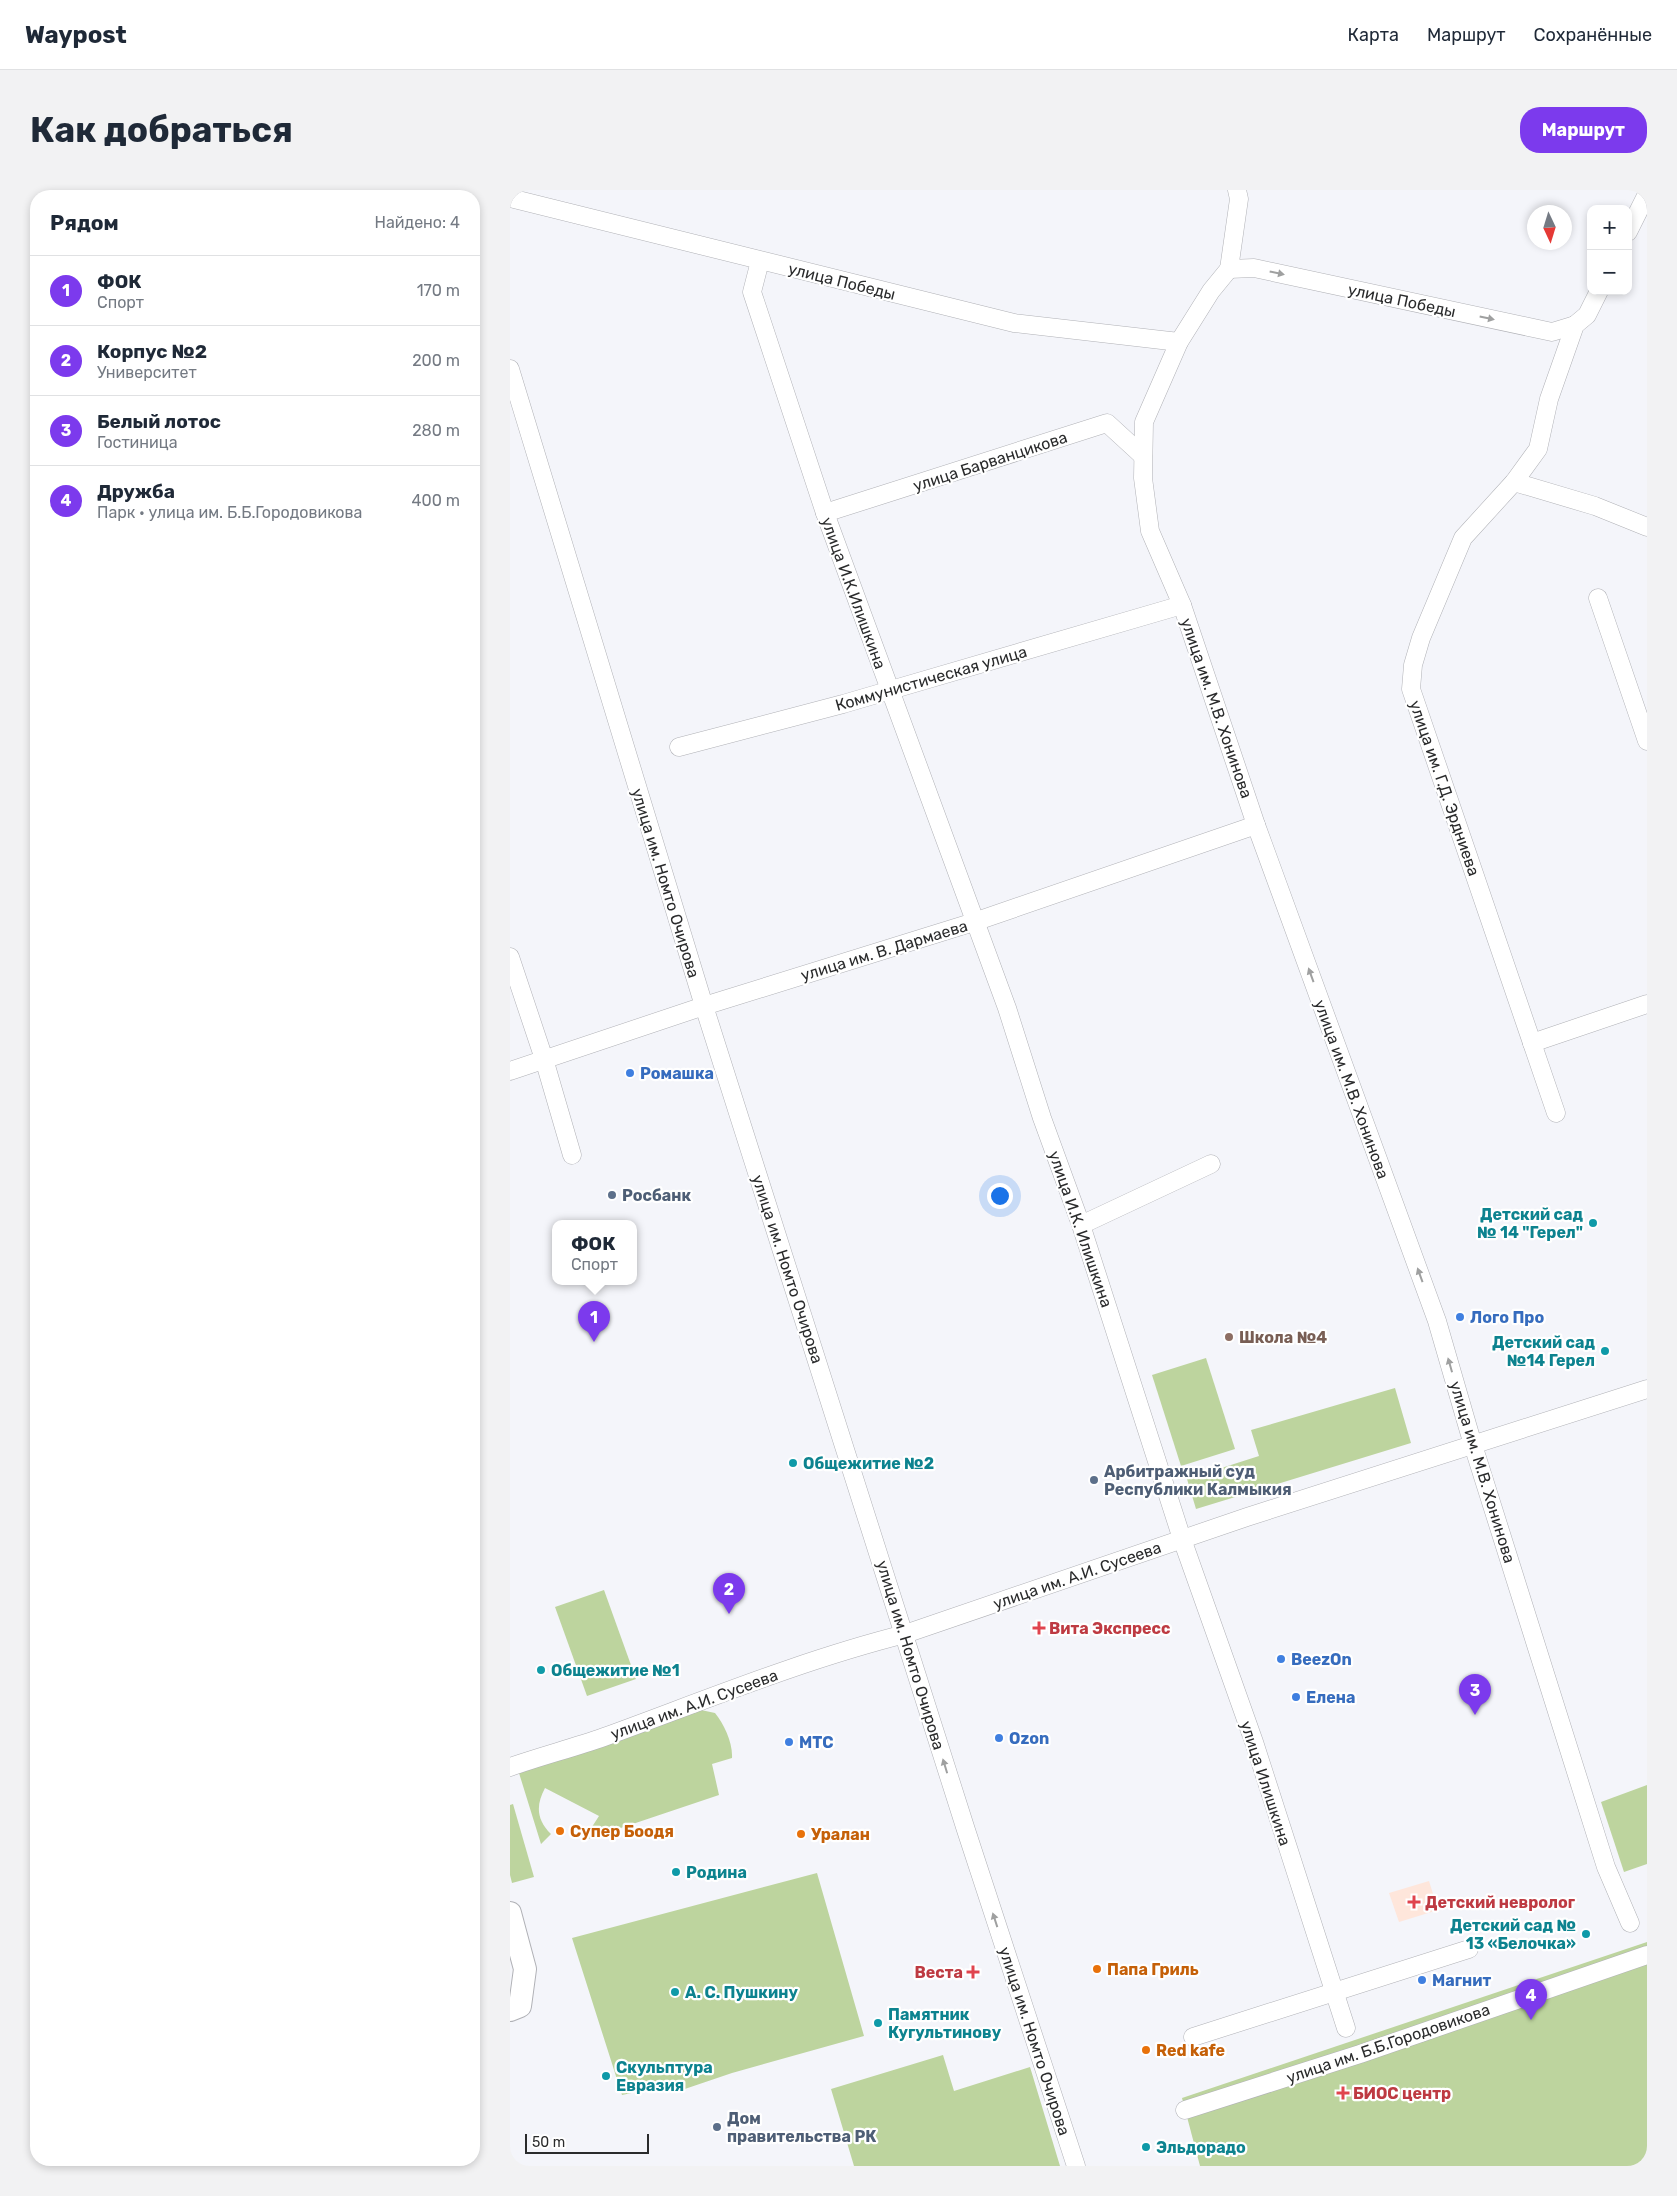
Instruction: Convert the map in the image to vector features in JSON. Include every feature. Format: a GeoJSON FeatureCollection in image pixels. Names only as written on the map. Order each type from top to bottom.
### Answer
{"type":"FeatureCollection","features":[{"type":"Feature","properties":{"kind":"main road"},"geometry":{"type":"LineString","coordinates":[[510,1913],[525,1969],[515,2008]]}},
{"type":"Feature","properties":{"kind":"street"},"geometry":{"type":"LineString","coordinates":[[1229,270],[1239,199],[1237,190]]}},
{"type":"Feature","properties":{"kind":"street"},"geometry":{"type":"LineString","coordinates":[[1632,224],[1647,194]]}},
{"type":"Feature","properties":{"kind":"street","name":"улица Победы"},"geometry":{"type":"LineString","coordinates":[[511,201],[1014,323],[1179,342]]}},
{"type":"Feature","properties":{"kind":"street","name":"улица И.К.Илишкина"},"geometry":{"type":"LineString","coordinates":[[760,261],[752,292],[825,513],[974,922]]}},
{"type":"Feature","properties":{"kind":"street","name":"улица Победы"},"geometry":{"type":"LineString","coordinates":[[1229,270],[1254,268],[1552,332],[1575,325]]}},
{"type":"Feature","properties":{"kind":"street","name":"улица им. М.В. Хонинова"},"geometry":{"type":"LineString","coordinates":[[1229,270],[1211,291],[1179,342],[1144,422],[1143,478],[1150,531],[1182,605],[1256,825],[1437,1321],[1473,1445],[1606,1867],[1630,1923]]}},
{"type":"Feature","properties":{"kind":"street","name":"улица им. Г.Д. Эрдниева"},"geometry":{"type":"LineString","coordinates":[[1556,1113],[1411,689],[1413,666],[1421,638],[1463,538],[1514,482],[1538,449],[1549,399],[1575,325],[1587,315],[1597,295]]}},
{"type":"Feature","properties":{"kind":"street","name":"улица им. Номто Очирова"},"geometry":{"type":"LineString","coordinates":[[510,369],[704,1006],[969,1840],[1076,2166]]}},
{"type":"Feature","properties":{"kind":"street","name":"улица Барванцикова"},"geometry":{"type":"LineString","coordinates":[[825,513],[1107,423],[1143,456]]}},
{"type":"Feature","properties":{"kind":"street"},"geometry":{"type":"LineString","coordinates":[[1514,482],[1595,506],[1647,527]]}},
{"type":"Feature","properties":{"kind":"street"},"geometry":{"type":"LineString","coordinates":[[1598,598],[1647,740]]}},
{"type":"Feature","properties":{"kind":"street","name":"Коммунистическая улица"},"geometry":{"type":"LineString","coordinates":[[678,747],[889,691],[1182,605]]}},
{"type":"Feature","properties":{"kind":"street","name":"улица им. В. Дармаева"},"geometry":{"type":"LineString","coordinates":[[510,1071],[704,1006],[974,922],[1256,825]]}},
{"type":"Feature","properties":{"kind":"street","name":"улица И.К. Илишкина"},"geometry":{"type":"LineString","coordinates":[[974,922],[1007,1008],[1042,1118],[1081,1225],[1182,1539]]}},
{"type":"Feature","properties":{"kind":"street"},"geometry":{"type":"LineString","coordinates":[[510,957],[544,1059],[572,1155]]}},
{"type":"Feature","properties":{"kind":"street"},"geometry":{"type":"LineString","coordinates":[[1532,1043],[1647,1004]]}},
{"type":"Feature","properties":{"kind":"street"},"geometry":{"type":"LineString","coordinates":[[1081,1225],[1211,1164]]}},
{"type":"Feature","properties":{"kind":"street","name":"улица им. А.И. Сусеева"},"geometry":{"type":"LineString","coordinates":[[510,1767],[601,1738],[746,1685],[873,1642],[905,1634],[1182,1539],[1647,1389]]}},
{"type":"Feature","properties":{"kind":"street","name":"улица Илишкина"},"geometry":{"type":"LineString","coordinates":[[1182,1539],[1254,1742],[1346,2028]]}},
{"type":"Feature","properties":{"kind":"street"},"geometry":{"type":"LineString","coordinates":[[1193,2037],[1469,1949]]}},
{"type":"Feature","properties":{"kind":"street","name":"улица им. Б.Б.Городовикова"},"geometry":{"type":"LineString","coordinates":[[1185,2110],[1360,2054],[1647,1955]]}},
{"type":"Feature","properties":{"kind":"shaded area","name":"Детский невролог"},"geometry":{"type":"Polygon","coordinates":[[[1429,1881],[1438,1910],[1399,1922],[1389,1893],[1429,1881]]]}},
{"type":"Feature","properties":{"kind":"green space"},"geometry":{"type":"Polygon","coordinates":[[[1206,1358],[1235,1449],[1181,1466],[1152,1375],[1206,1358]]]}},
{"type":"Feature","properties":{"kind":"green space"},"geometry":{"type":"Polygon","coordinates":[[[1395,1388],[1411,1443],[1196,1509],[1187,1479],[1259,1456],[1251,1430],[1395,1388]]]}},
{"type":"Feature","properties":{"kind":"green space"},"geometry":{"type":"Polygon","coordinates":[[[604,1590],[636,1679],[587,1696],[555,1607],[604,1590]]]}},
{"type":"Feature","properties":{"kind":"green space"},"geometry":{"type":"Polygon","coordinates":[[[701,1710],[715,1713],[725,1728],[731,1746],[732,1758],[712,1764],[719,1795],[588,1839],[588,1833],[599,1816],[545,1788],[540,1800],[539,1812],[542,1823],[551,1834],[541,1844],[519,1773],[701,1710]]]}},
{"type":"Feature","properties":{"kind":"green space"},"geometry":{"type":"Polygon","coordinates":[[[1647,1785],[1647,1864],[1624,1872],[1601,1802],[1647,1785]]]}},
{"type":"Feature","properties":{"kind":"green space"},"geometry":{"type":"Polygon","coordinates":[[[513,1804],[534,1877],[512,1883],[510,1875],[510,1805],[513,1804]]]}},
{"type":"Feature","properties":{"kind":"green space"},"geometry":{"type":"Polygon","coordinates":[[[817,1873],[864,2036],[732,2073],[673,2093],[670,2085],[622,2095],[572,1938],[817,1873]]]}},
{"type":"Feature","properties":{"kind":"green space"},"geometry":{"type":"Polygon","coordinates":[[[1647,1942],[1647,2166],[1200,2166],[1182,2098],[1647,1942]]]}},
{"type":"Feature","properties":{"kind":"green space"},"geometry":{"type":"Polygon","coordinates":[[[943,2055],[954,2091],[1030,2067],[1060,2166],[854,2166],[831,2089],[943,2055]]]}},
{"type":"Feature","properties":{"kind":"place","name":"Ромашка"},"geometry":{"type":"Point","coordinates":[630,1073]}},
{"type":"Feature","properties":{"kind":"place","name":"Росбанк"},"geometry":{"type":"Point","coordinates":[612,1195]}},
{"type":"Feature","properties":{"kind":"place","name":"Детский сад № 14 \"Герел\""},"geometry":{"type":"Point","coordinates":[1593,1223]}},
{"type":"Feature","properties":{"kind":"place","name":"Лого Про"},"geometry":{"type":"Point","coordinates":[1460,1317]}},
{"type":"Feature","properties":{"kind":"place","name":"Школа №4"},"geometry":{"type":"Point","coordinates":[1229,1337]}},
{"type":"Feature","properties":{"kind":"place","name":"ФОК"},"geometry":{"type":"Point","coordinates":[594,1342]}},
{"type":"Feature","properties":{"kind":"place","name":"Детский сад №14 Герел"},"geometry":{"type":"Point","coordinates":[1605,1351]}},
{"type":"Feature","properties":{"kind":"place","name":"Общежитие №2"},"geometry":{"type":"Point","coordinates":[793,1463]}},
{"type":"Feature","properties":{"kind":"place","name":"Арбитражный суд Республики Калмыкия"},"geometry":{"type":"Point","coordinates":[1094,1480]}},
{"type":"Feature","properties":{"kind":"place","name":"Корпус №2"},"geometry":{"type":"Point","coordinates":[729,1614]}},
{"type":"Feature","properties":{"kind":"place","name":"Вита Экспресс"},"geometry":{"type":"Point","coordinates":[1039,1628]}},
{"type":"Feature","properties":{"kind":"place","name":"BeezOn"},"geometry":{"type":"Point","coordinates":[1281,1659]}},
{"type":"Feature","properties":{"kind":"place","name":"Общежитие №1"},"geometry":{"type":"Point","coordinates":[541,1670]}},
{"type":"Feature","properties":{"kind":"place","name":"Елена"},"geometry":{"type":"Point","coordinates":[1296,1697]}},
{"type":"Feature","properties":{"kind":"place","name":"Белый лотос"},"geometry":{"type":"Point","coordinates":[1475,1715]}},
{"type":"Feature","properties":{"kind":"place","name":"Ozon"},"geometry":{"type":"Point","coordinates":[999,1738]}},
{"type":"Feature","properties":{"kind":"place","name":"МТС"},"geometry":{"type":"Point","coordinates":[789,1742]}},
{"type":"Feature","properties":{"kind":"place","name":"Супер Боодя"},"geometry":{"type":"Point","coordinates":[560,1831]}},
{"type":"Feature","properties":{"kind":"place","name":"Уралан"},"geometry":{"type":"Point","coordinates":[801,1834]}},
{"type":"Feature","properties":{"kind":"place","name":"Родина"},"geometry":{"type":"Point","coordinates":[676,1872]}},
{"type":"Feature","properties":{"kind":"place","name":"Детский невролог"},"geometry":{"type":"Point","coordinates":[1414,1902]}},
{"type":"Feature","properties":{"kind":"place","name":"Детский сад № 13 «Белочка»"},"geometry":{"type":"Point","coordinates":[1586,1934]}},
{"type":"Feature","properties":{"kind":"place","name":"Папа Гриль"},"geometry":{"type":"Point","coordinates":[1097,1969]}},
{"type":"Feature","properties":{"kind":"place","name":"Веста"},"geometry":{"type":"Point","coordinates":[973,1972]}},
{"type":"Feature","properties":{"kind":"place","name":"Магнит"},"geometry":{"type":"Point","coordinates":[1422,1980]}},
{"type":"Feature","properties":{"kind":"place","name":"А. С. Пушкину"},"geometry":{"type":"Point","coordinates":[675,1992]}},
{"type":"Feature","properties":{"kind":"place","name":"Дружба"},"geometry":{"type":"Point","coordinates":[1531,2020]}},
{"type":"Feature","properties":{"kind":"place","name":"Памятник Кугультинову"},"geometry":{"type":"Point","coordinates":[878,2023]}},
{"type":"Feature","properties":{"kind":"place","name":"Red kafe"},"geometry":{"type":"Point","coordinates":[1146,2050]}},
{"type":"Feature","properties":{"kind":"place","name":"Скульптура Евразия"},"geometry":{"type":"Point","coordinates":[606,2076]}},
{"type":"Feature","properties":{"kind":"place","name":"БИОС центр"},"geometry":{"type":"Point","coordinates":[1343,2093]}},
{"type":"Feature","properties":{"kind":"place","name":"Дом правительства РК"},"geometry":{"type":"Point","coordinates":[717,2127]}},
{"type":"Feature","properties":{"kind":"place","name":"Эльдорадо"},"geometry":{"type":"Point","coordinates":[1146,2147]}}]}
